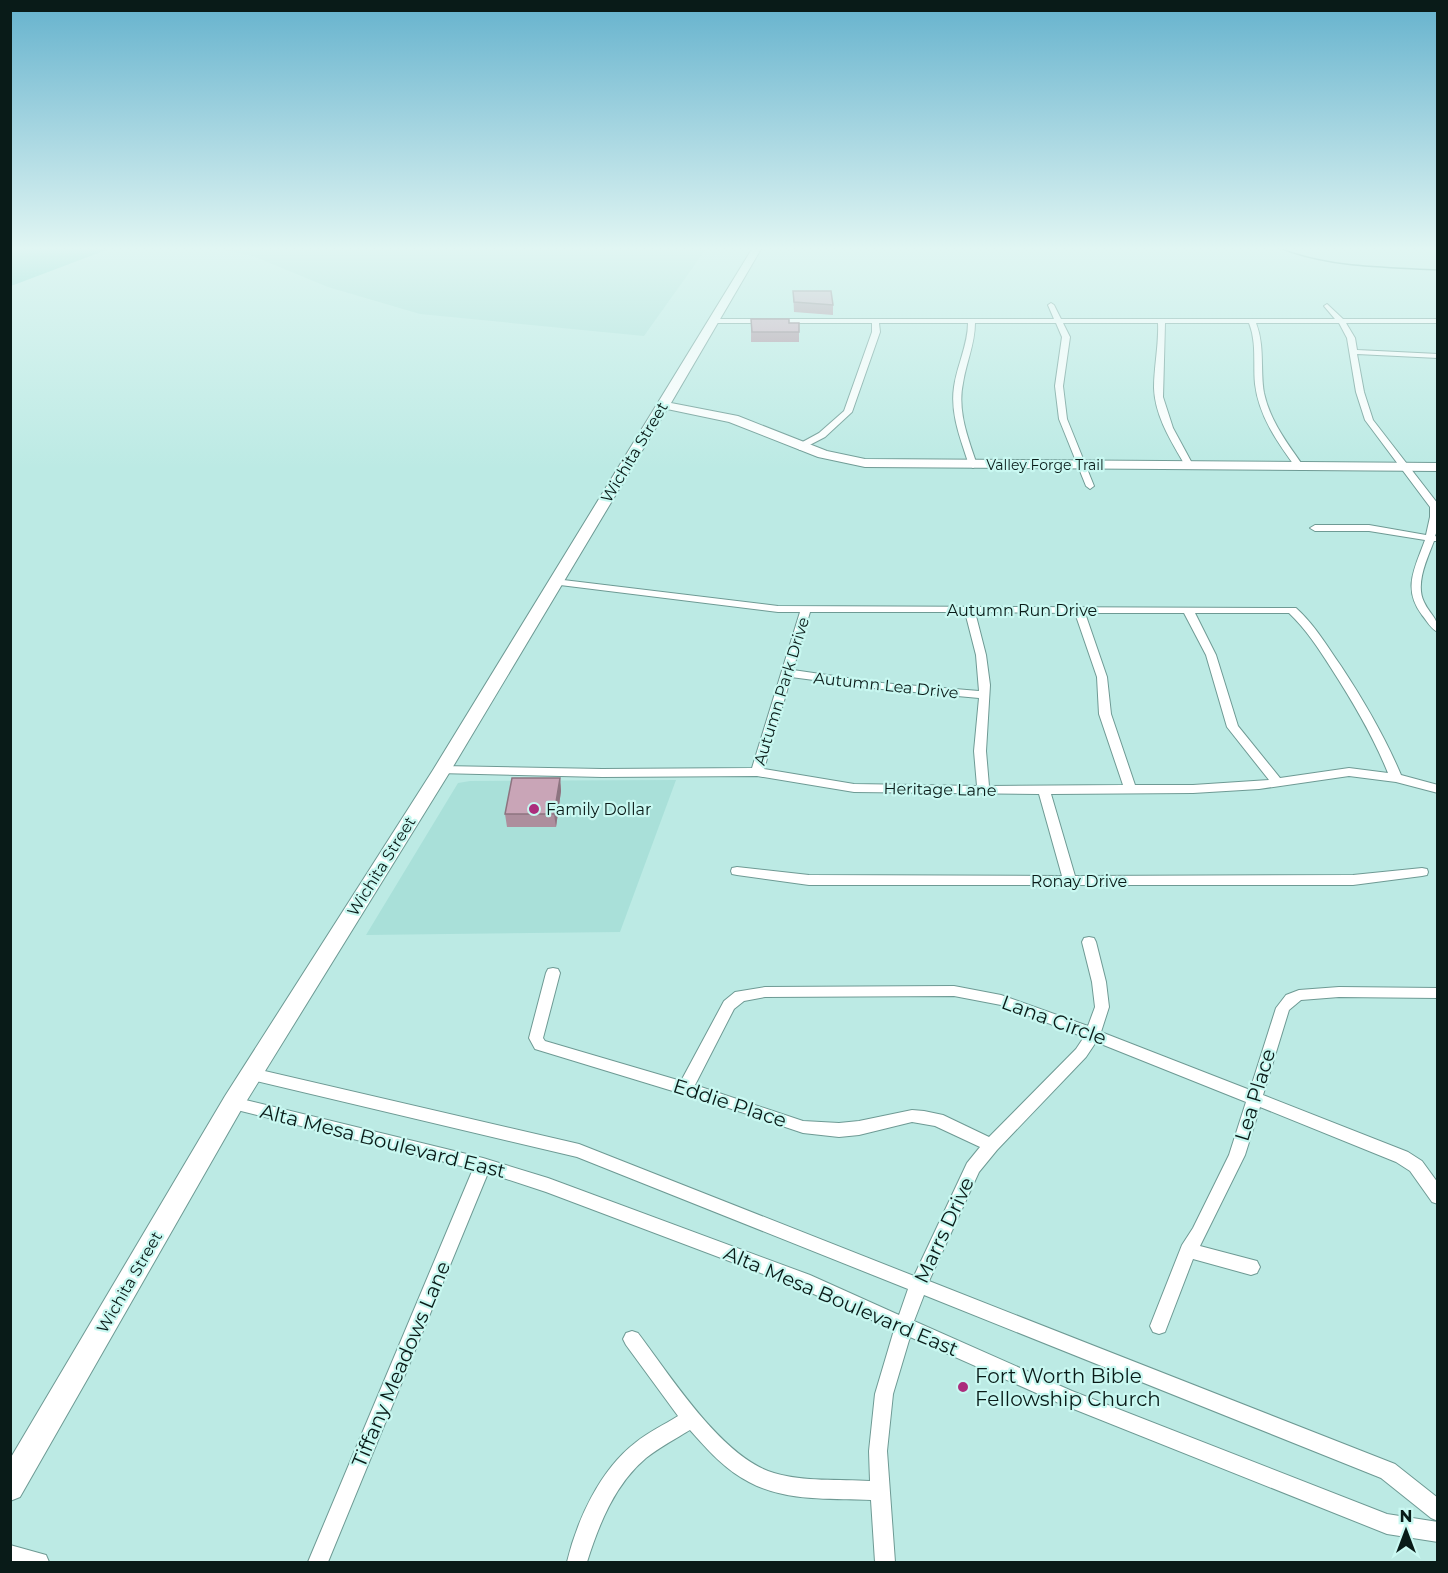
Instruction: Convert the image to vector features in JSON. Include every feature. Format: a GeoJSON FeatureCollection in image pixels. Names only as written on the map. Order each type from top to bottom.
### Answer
{"type":"FeatureCollection","features":[{"type":"Feature","properties":{"kind":"main road","name":"Wichita Street"},"geometry":{"type":"LineString","coordinates":[[10,1487],[233,1103],[442,770],[712,322]]}},
{"type":"Feature","properties":{"kind":"main road","name":"Valley Forge Trail"},"geometry":{"type":"LineString","coordinates":[[662,405],[735,419],[828,457],[859,463],[1437,467]]}},
{"type":"Feature","properties":{"kind":"street"},"geometry":{"type":"LineString","coordinates":[[800,447],[822,435],[848,412],[876,332],[875,322]]}},
{"type":"Feature","properties":{"kind":"street"},"geometry":{"type":"LineString","coordinates":[[972,322],[972,337],[963,363],[957,395],[959,417],[973,465]]}},
{"type":"Feature","properties":{"kind":"street"},"geometry":{"type":"LineString","coordinates":[[1060,322],[1067,343],[1059,393],[1063,419],[1090,486]]}},
{"type":"Feature","properties":{"kind":"street"},"geometry":{"type":"LineString","coordinates":[[1161,322],[1163,339],[1159,399],[1173,437],[1189,465]]}},
{"type":"Feature","properties":{"kind":"street"},"geometry":{"type":"LineString","coordinates":[[1252,322],[1260,348],[1259,383],[1263,407],[1283,444],[1299,467]]}},
{"type":"Feature","properties":{"kind":"street"},"geometry":{"type":"LineString","coordinates":[[1343,322],[1350,338],[1360,392],[1369,420],[1435,507],[1437,517],[1434,538],[1416,592],[1417,598],[1436,626]]}},
{"type":"Feature","properties":{"kind":"street"},"geometry":{"type":"LineString","coordinates":[[1353,352],[1437,356]]}},
{"type":"Feature","properties":{"kind":"street"},"geometry":{"type":"LineString","coordinates":[[1315,528],[1369,528],[1434,538]]}},
{"type":"Feature","properties":{"kind":"street","name":"Autumn Run Drive"},"geometry":{"type":"LineString","coordinates":[[555,582],[743,606],[806,609],[1288,610],[1296,612],[1310,629],[1383,747],[1396,778]]}},
{"type":"Feature","properties":{"kind":"street","name":"Autumn Park Drive"},"geometry":{"type":"LineString","coordinates":[[757,772],[806,609]]}},
{"type":"Feature","properties":{"kind":"street"},"geometry":{"type":"LineString","coordinates":[[969,610],[981,655],[985,695],[980,751],[982,790]]}},
{"type":"Feature","properties":{"kind":"street"},"geometry":{"type":"LineString","coordinates":[[1079,610],[1102,677],[1106,714],[1131,790]]}},
{"type":"Feature","properties":{"kind":"street"},"geometry":{"type":"LineString","coordinates":[[1188,610],[1210,655],[1233,727],[1277,782]]}},
{"type":"Feature","properties":{"kind":"street","name":"Autumn Lea Drive"},"geometry":{"type":"LineString","coordinates":[[788,673],[882,686],[985,695]]}},
{"type":"Feature","properties":{"kind":"street","name":"Heritage Lane"},"geometry":{"type":"LineString","coordinates":[[442,770],[757,772],[854,788],[982,790],[1193,789],[1259,785],[1349,772],[1396,778],[1437,789]]}},
{"type":"Feature","properties":{"kind":"street"},"geometry":{"type":"LineString","coordinates":[[1044,790],[1070,881]]}},
{"type":"Feature","properties":{"kind":"street","name":"Ronay Drive"},"geometry":{"type":"LineString","coordinates":[[737,871],[809,880],[1070,881],[1353,880],[1422,872]]}},
{"type":"Feature","properties":{"kind":"street","name":"Marrs Drive"},"geometry":{"type":"LineString","coordinates":[[885,1563],[878,1451],[884,1394],[904,1326],[919,1284],[973,1168],[991,1145],[1081,1053],[1093,1034],[1102,1007],[1099,982],[1089,942]]}},
{"type":"Feature","properties":{"kind":"street","name":"Eddie Place"},"geometry":{"type":"LineString","coordinates":[[553,974],[536,1038],[540,1045],[803,1127],[839,1130],[859,1128],[912,1116],[924,1117],[938,1120],[991,1145]]}},
{"type":"Feature","properties":{"kind":"street","name":"Lana Circle"},"geometry":{"type":"LineString","coordinates":[[685,1089],[729,1005],[734,999],[747,994],[765,992],[970,992],[1001,1000],[1093,1034],[1402,1157],[1416,1166],[1437,1197]]}},
{"type":"Feature","properties":{"kind":"street","name":"Lea Place"},"geometry":{"type":"LineString","coordinates":[[1159,1326],[1188,1250],[1199,1233],[1237,1155],[1283,1008],[1299,995],[1339,992],[1437,993]]}},
{"type":"Feature","properties":{"kind":"street","name":"Alta Mesa Boulevard East"},"geometry":{"type":"LineString","coordinates":[[252,1074],[579,1151],[1388,1471],[1437,1511]]}},
{"type":"Feature","properties":{"kind":"street","name":"Alta Mesa Boulevard East"},"geometry":{"type":"LineString","coordinates":[[233,1103],[483,1165],[548,1185],[804,1281],[1068,1398],[1387,1524],[1437,1532]]}},
{"type":"Feature","properties":{"kind":"street","name":"Tiffany Meadows Lane"},"geometry":{"type":"LineString","coordinates":[[318,1563],[483,1165]]}},
{"type":"Feature","properties":{"kind":"street"},"geometry":{"type":"LineString","coordinates":[[1188,1250],[1251,1267]]}},
{"type":"Feature","properties":{"kind":"street"},"geometry":{"type":"LineString","coordinates":[[632,1339],[692,1418],[729,1458],[751,1473],[774,1483],[880,1491]]}},
{"type":"Feature","properties":{"kind":"street"},"geometry":{"type":"LineString","coordinates":[[577,1563],[602,1501],[625,1466],[640,1450],[692,1418]]}},
{"type":"Feature","properties":{"kind":"shaded area"},"geometry":{"type":"Polygon","coordinates":[[[506,322],[654,322],[644,336],[506,322]]]}},
{"type":"Feature","properties":{"kind":"shaded area"},"geometry":{"type":"Polygon","coordinates":[[[676,780],[620,932],[366,935],[458,783],[470,781],[676,780]]]}},
{"type":"Feature","properties":{"kind":"building"},"geometry":{"type":"Polygon","coordinates":[[[751,322],[799,323],[799,332],[752,332],[751,322]]]}},
{"type":"Feature","properties":{"kind":"building"},"geometry":{"type":"Polygon","coordinates":[[[512,778],[560,778],[554,814],[505,814],[512,778]]]}},
{"type":"Feature","properties":{"kind":"place","name":"Family Dollar"},"geometry":{"type":"Point","coordinates":[534,809]}},
{"type":"Feature","properties":{"kind":"place","name":"Fort Worth Bible Fellowship Church"},"geometry":{"type":"Point","coordinates":[963,1387]}}]}
